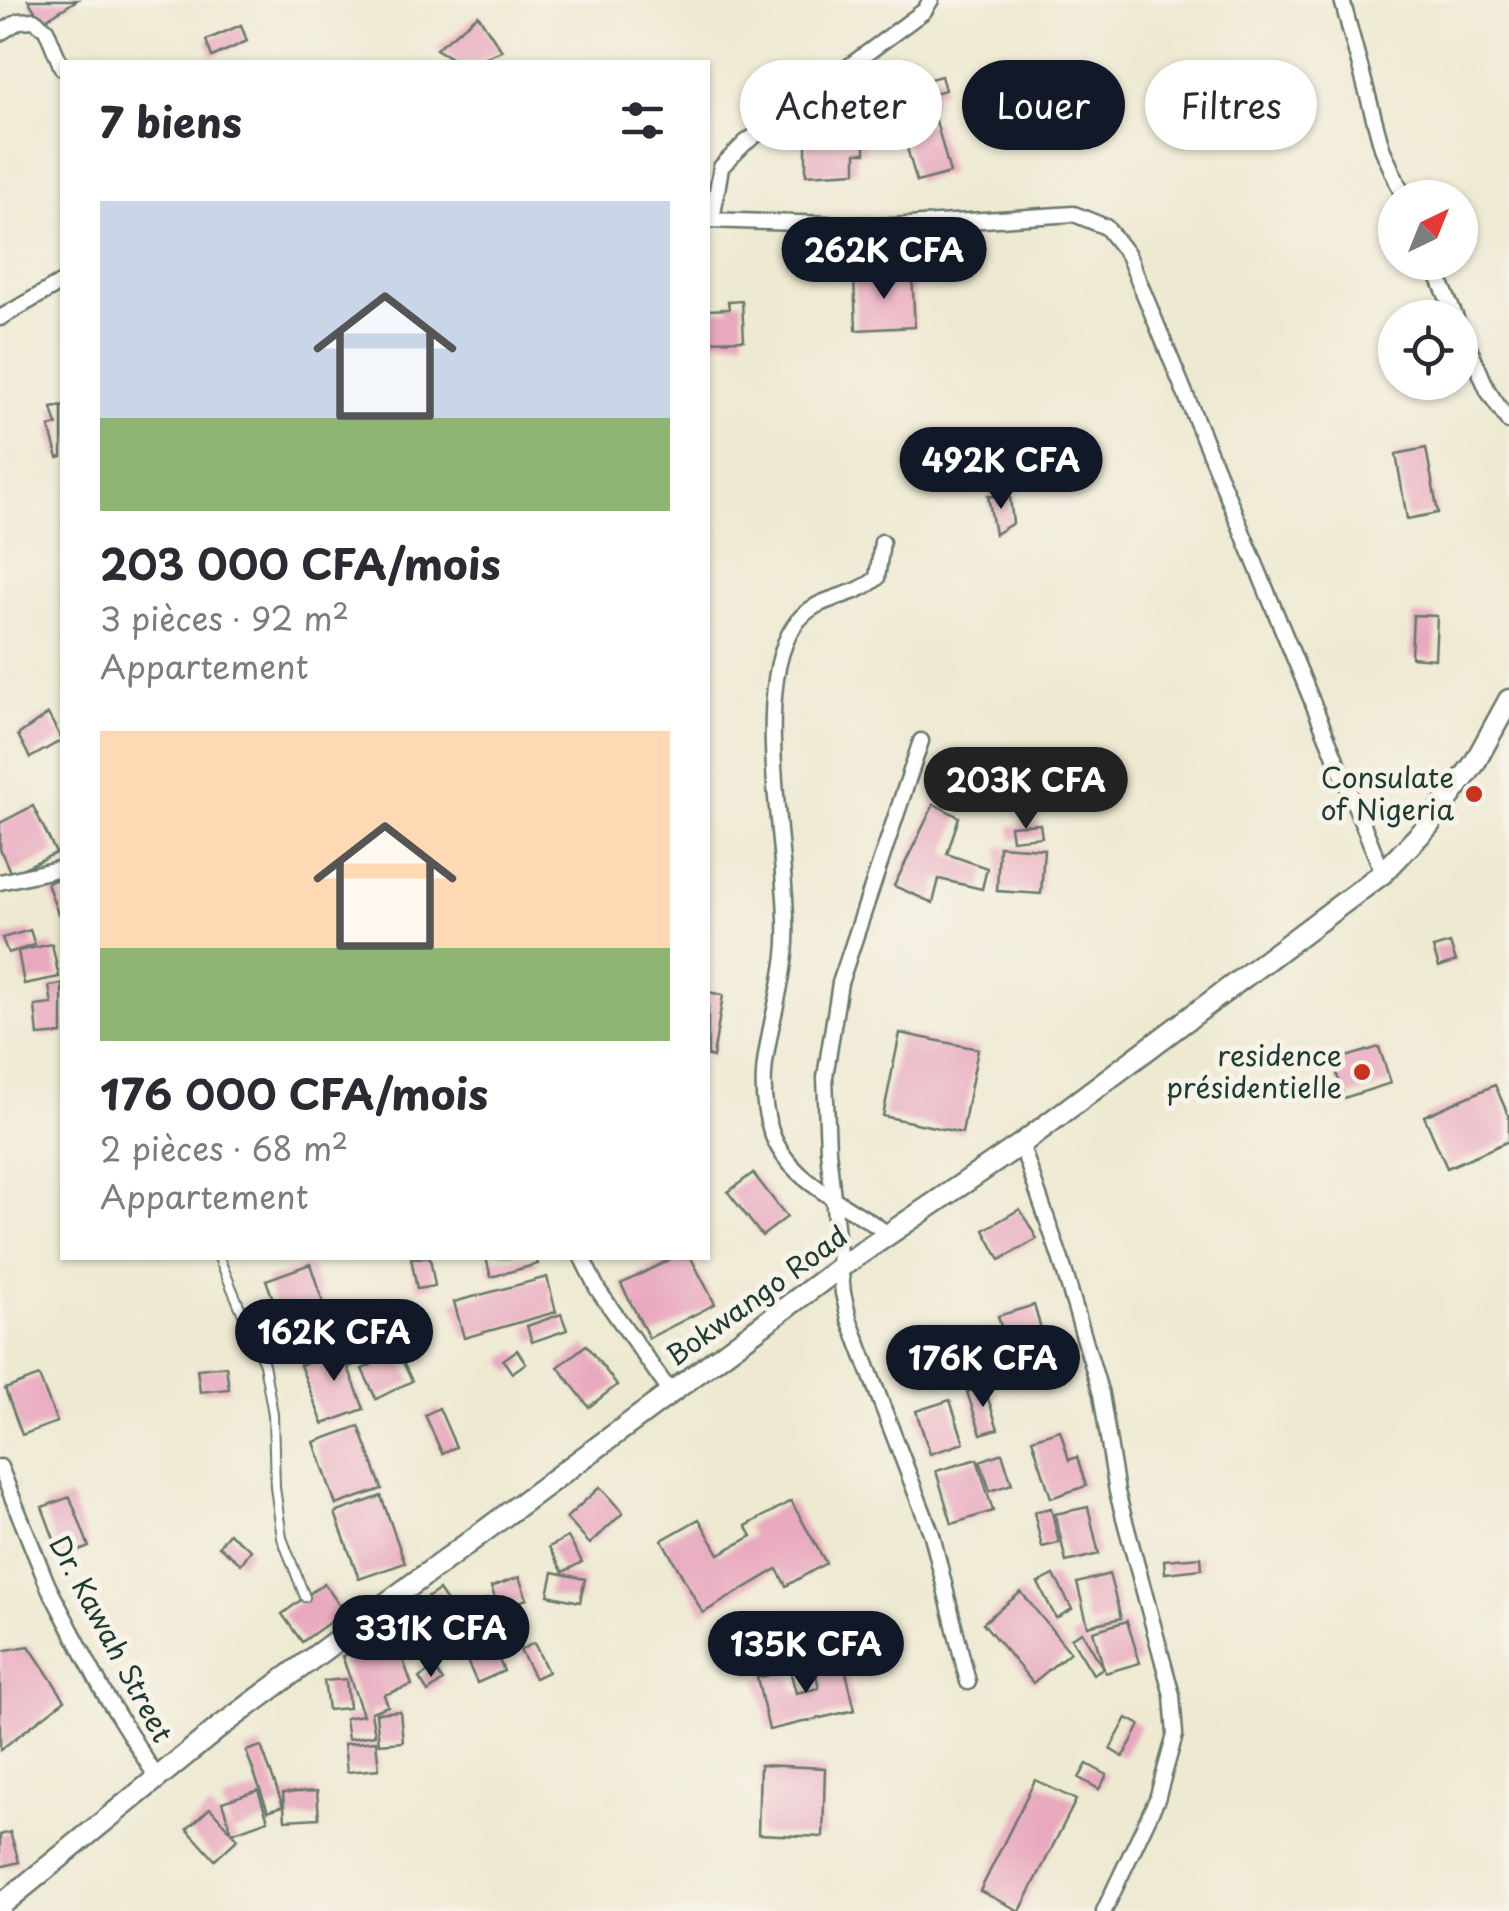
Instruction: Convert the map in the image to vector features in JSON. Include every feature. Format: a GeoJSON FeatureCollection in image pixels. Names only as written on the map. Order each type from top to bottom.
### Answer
{"type":"FeatureCollection","features":[{"type":"Feature","properties":{"kind":"street"},"geometry":{"type":"LineString","coordinates":[[932,0],[924,12],[745,143],[721,166],[710,220],[893,226],[1074,214],[1106,227],[1128,254],[1384,873]]}},
{"type":"Feature","properties":{"kind":"street"},"geometry":{"type":"LineString","coordinates":[[1342,0],[1382,148],[1396,180]]}},
{"type":"Feature","properties":{"kind":"street"},"geometry":{"type":"LineString","coordinates":[[0,32],[19,21],[34,20],[46,28],[60,63]]}},
{"type":"Feature","properties":{"kind":"street"},"geometry":{"type":"LineString","coordinates":[[0,318],[60,283]]}},
{"type":"Feature","properties":{"kind":"street"},"geometry":{"type":"LineString","coordinates":[[1478,367],[1509,422]]}},
{"type":"Feature","properties":{"kind":"street"},"geometry":{"type":"LineString","coordinates":[[882,542],[878,578],[866,588],[808,608],[791,629],[781,662],[772,712],[786,942],[762,1072],[770,1130],[788,1164],[836,1202],[864,1216],[888,1235]]}},
{"type":"Feature","properties":{"kind":"street","name":"Bokwango Road"},"geometry":{"type":"LineString","coordinates":[[0,1906],[327,1636],[671,1393],[842,1266],[1022,1144],[1384,873],[1428,826],[1474,764],[1509,700]]}},
{"type":"Feature","properties":{"kind":"street"},"geometry":{"type":"LineString","coordinates":[[921,741],[840,983],[825,1078],[828,1150],[849,1319],[932,1535],[968,1682]]}},
{"type":"Feature","properties":{"kind":"street"},"geometry":{"type":"LineString","coordinates":[[0,882],[60,868]]}},
{"type":"Feature","properties":{"kind":"street"},"geometry":{"type":"LineString","coordinates":[[1022,1144],[1062,1260],[1101,1394],[1117,1492],[1172,1696],[1175,1735],[1157,1798],[1104,1911]]}},
{"type":"Feature","properties":{"kind":"street"},"geometry":{"type":"LineString","coordinates":[[583,1260],[598,1290],[671,1393]]}},
{"type":"Feature","properties":{"kind":"street","name":"Dr. Kawah Street"},"geometry":{"type":"LineString","coordinates":[[0,1467],[48,1586],[104,1693],[157,1778]]}},
{"type":"Feature","properties":{"kind":"lane"},"geometry":{"type":"LineString","coordinates":[[220,1260],[264,1364],[273,1414],[275,1487],[282,1538],[305,1597]]}},
{"type":"Feature","properties":{"kind":"building"},"geometry":{"type":"Polygon","coordinates":[[[28,0],[77,0],[42,22],[28,0]]]}},
{"type":"Feature","properties":{"kind":"building"},"geometry":{"type":"Polygon","coordinates":[[[478,15],[502,51],[478,60],[455,60],[436,49],[478,15]]]}},
{"type":"Feature","properties":{"kind":"building"},"geometry":{"type":"Polygon","coordinates":[[[241,25],[247,41],[212,57],[206,40],[241,25]]]}},
{"type":"Feature","properties":{"kind":"building"},"geometry":{"type":"Polygon","coordinates":[[[942,143],[950,173],[917,182],[908,150],[942,150],[942,143]]]}},
{"type":"Feature","properties":{"kind":"building"},"geometry":{"type":"Polygon","coordinates":[[[806,150],[865,150],[856,153],[856,172],[806,175],[806,150]]]}},
{"type":"Feature","properties":{"kind":"building"},"geometry":{"type":"Polygon","coordinates":[[[912,275],[915,327],[856,330],[854,277],[912,275]]]}},
{"type":"Feature","properties":{"kind":"building"},"geometry":{"type":"Polygon","coordinates":[[[742,301],[744,340],[710,341],[710,310],[729,309],[728,302],[742,301]]]}},
{"type":"Feature","properties":{"kind":"building"},"geometry":{"type":"Polygon","coordinates":[[[60,406],[58,458],[49,427],[57,425],[52,408],[60,406]]]}},
{"type":"Feature","properties":{"kind":"building"},"geometry":{"type":"Polygon","coordinates":[[[1426,448],[1438,513],[1407,519],[1396,454],[1426,448]]]}},
{"type":"Feature","properties":{"kind":"building"},"geometry":{"type":"Polygon","coordinates":[[[988,496],[1010,497],[1013,523],[995,534],[988,496]]]}},
{"type":"Feature","properties":{"kind":"building"},"geometry":{"type":"Polygon","coordinates":[[[1413,615],[1437,616],[1435,659],[1411,657],[1413,615]]]}},
{"type":"Feature","properties":{"kind":"building"},"geometry":{"type":"Polygon","coordinates":[[[48,714],[60,741],[30,758],[18,735],[48,714]]]}},
{"type":"Feature","properties":{"kind":"building"},"geometry":{"type":"Polygon","coordinates":[[[934,804],[959,817],[947,854],[987,868],[982,889],[939,879],[933,903],[894,886],[934,804]]]}},
{"type":"Feature","properties":{"kind":"building"},"geometry":{"type":"Polygon","coordinates":[[[33,806],[56,853],[11,874],[0,849],[0,823],[33,806]]]}},
{"type":"Feature","properties":{"kind":"building"},"geometry":{"type":"Polygon","coordinates":[[[1040,824],[1042,837],[1012,840],[1010,826],[1040,824]]]}},
{"type":"Feature","properties":{"kind":"building"},"geometry":{"type":"Polygon","coordinates":[[[999,846],[1044,849],[1041,894],[997,891],[999,846]]]}},
{"type":"Feature","properties":{"kind":"building"},"geometry":{"type":"Polygon","coordinates":[[[60,878],[60,914],[58,914],[47,883],[60,878]]]}},
{"type":"Feature","properties":{"kind":"building"},"geometry":{"type":"Polygon","coordinates":[[[30,930],[35,945],[8,953],[2,938],[30,930]]]}},
{"type":"Feature","properties":{"kind":"building"},"geometry":{"type":"Polygon","coordinates":[[[1450,943],[1456,961],[1439,967],[1433,948],[1450,943]]]}},
{"type":"Feature","properties":{"kind":"building"},"geometry":{"type":"Polygon","coordinates":[[[52,944],[59,977],[24,984],[18,951],[52,944]]]}},
{"type":"Feature","properties":{"kind":"building"},"geometry":{"type":"Polygon","coordinates":[[[60,984],[60,1034],[38,1036],[35,1006],[52,1004],[49,986],[60,984]]]}},
{"type":"Feature","properties":{"kind":"building"},"geometry":{"type":"Polygon","coordinates":[[[710,992],[723,995],[713,1057],[710,1056],[710,992]]]}},
{"type":"Feature","properties":{"kind":"building"},"geometry":{"type":"Polygon","coordinates":[[[900,1033],[978,1049],[962,1133],[883,1116],[900,1033]]]}},
{"type":"Feature","properties":{"kind":"building","name":"residence présidentielle"},"geometry":{"type":"Polygon","coordinates":[[[1379,1047],[1391,1083],[1344,1098],[1333,1061],[1379,1047]]]}},
{"type":"Feature","properties":{"kind":"building"},"geometry":{"type":"Polygon","coordinates":[[[1495,1085],[1509,1117],[1509,1141],[1447,1168],[1424,1116],[1495,1085]]]}},
{"type":"Feature","properties":{"kind":"building"},"geometry":{"type":"Polygon","coordinates":[[[753,1173],[787,1217],[762,1236],[728,1192],[753,1173]]]}},
{"type":"Feature","properties":{"kind":"building"},"geometry":{"type":"Polygon","coordinates":[[[1020,1209],[1037,1239],[1000,1260],[984,1230],[1020,1209]]]}},
{"type":"Feature","properties":{"kind":"building"},"geometry":{"type":"Polygon","coordinates":[[[411,1260],[430,1260],[435,1286],[417,1289],[411,1260]]]}},
{"type":"Feature","properties":{"kind":"building"},"geometry":{"type":"Polygon","coordinates":[[[487,1260],[537,1260],[538,1264],[491,1277],[487,1260]]]}},
{"type":"Feature","properties":{"kind":"building"},"geometry":{"type":"Polygon","coordinates":[[[669,1260],[692,1260],[715,1304],[649,1338],[621,1284],[669,1260]]]}},
{"type":"Feature","properties":{"kind":"building"},"geometry":{"type":"Polygon","coordinates":[[[310,1264],[327,1314],[284,1329],[266,1280],[310,1264]]]}},
{"type":"Feature","properties":{"kind":"building"},"geometry":{"type":"Polygon","coordinates":[[[547,1277],[556,1312],[464,1338],[454,1302],[547,1277]]]}},
{"type":"Feature","properties":{"kind":"building"},"geometry":{"type":"Polygon","coordinates":[[[1034,1305],[1048,1352],[1012,1363],[998,1316],[1034,1305]]]}},
{"type":"Feature","properties":{"kind":"building"},"geometry":{"type":"Polygon","coordinates":[[[561,1314],[567,1330],[532,1342],[527,1326],[561,1314]]]}},
{"type":"Feature","properties":{"kind":"building"},"geometry":{"type":"Polygon","coordinates":[[[989,1329],[1001,1368],[981,1375],[969,1335],[989,1329]]]}},
{"type":"Feature","properties":{"kind":"building"},"geometry":{"type":"Polygon","coordinates":[[[353,1345],[360,1363],[348,1367],[364,1409],[323,1424],[300,1365],[353,1345]]]}},
{"type":"Feature","properties":{"kind":"building"},"geometry":{"type":"Polygon","coordinates":[[[586,1345],[617,1385],[589,1407],[558,1367],[586,1345]]]}},
{"type":"Feature","properties":{"kind":"building"},"geometry":{"type":"Polygon","coordinates":[[[517,1350],[526,1363],[512,1373],[503,1360],[517,1350]]]}},
{"type":"Feature","properties":{"kind":"building"},"geometry":{"type":"Polygon","coordinates":[[[398,1352],[412,1381],[376,1399],[362,1369],[398,1352]]]}},
{"type":"Feature","properties":{"kind":"building"},"geometry":{"type":"Polygon","coordinates":[[[226,1366],[229,1389],[200,1392],[197,1369],[226,1366]]]}},
{"type":"Feature","properties":{"kind":"building"},"geometry":{"type":"Polygon","coordinates":[[[39,1376],[57,1422],[22,1435],[5,1389],[39,1376]]]}},
{"type":"Feature","properties":{"kind":"building"},"geometry":{"type":"Polygon","coordinates":[[[984,1386],[998,1429],[981,1434],[967,1392],[984,1386]]]}},
{"type":"Feature","properties":{"kind":"building"},"geometry":{"type":"Polygon","coordinates":[[[950,1400],[964,1443],[930,1454],[916,1411],[950,1400]]]}},
{"type":"Feature","properties":{"kind":"building"},"geometry":{"type":"Polygon","coordinates":[[[439,1408],[456,1447],[442,1453],[425,1415],[439,1408]]]}},
{"type":"Feature","properties":{"kind":"building"},"geometry":{"type":"Polygon","coordinates":[[[359,1426],[382,1489],[336,1505],[314,1442],[359,1426]]]}},
{"type":"Feature","properties":{"kind":"building"},"geometry":{"type":"Polygon","coordinates":[[[1060,1430],[1069,1460],[1077,1457],[1086,1486],[1051,1498],[1032,1439],[1060,1430]]]}},
{"type":"Feature","properties":{"kind":"building"},"geometry":{"type":"Polygon","coordinates":[[[1002,1453],[1012,1484],[990,1491],[980,1461],[1002,1453]]]}},
{"type":"Feature","properties":{"kind":"building"},"geometry":{"type":"Polygon","coordinates":[[[977,1459],[993,1511],[952,1524],[936,1471],[977,1459]]]}},
{"type":"Feature","properties":{"kind":"building"},"geometry":{"type":"Polygon","coordinates":[[[600,1487],[623,1513],[590,1544],[566,1518],[600,1487]]]}},
{"type":"Feature","properties":{"kind":"building"},"geometry":{"type":"Polygon","coordinates":[[[381,1496],[405,1563],[359,1579],[335,1513],[381,1496]]]}},
{"type":"Feature","properties":{"kind":"building"},"geometry":{"type":"Polygon","coordinates":[[[70,1497],[89,1547],[61,1558],[42,1507],[70,1497]]]}},
{"type":"Feature","properties":{"kind":"building"},"geometry":{"type":"Polygon","coordinates":[[[791,1501],[826,1563],[786,1586],[777,1569],[703,1613],[662,1540],[699,1519],[719,1554],[752,1536],[746,1526],[791,1501]]]}},
{"type":"Feature","properties":{"kind":"building"},"geometry":{"type":"Polygon","coordinates":[[[1088,1507],[1099,1554],[1066,1562],[1055,1514],[1088,1507]]]}},
{"type":"Feature","properties":{"kind":"building"},"geometry":{"type":"Polygon","coordinates":[[[1051,1508],[1059,1543],[1042,1547],[1034,1512],[1051,1508]]]}},
{"type":"Feature","properties":{"kind":"building"},"geometry":{"type":"Polygon","coordinates":[[[229,1533],[251,1550],[241,1564],[219,1546],[229,1533]]]}},
{"type":"Feature","properties":{"kind":"building"},"geometry":{"type":"Polygon","coordinates":[[[568,1537],[582,1562],[563,1572],[549,1547],[568,1537]]]}},
{"type":"Feature","properties":{"kind":"building"},"geometry":{"type":"Polygon","coordinates":[[[1201,1557],[1202,1569],[1165,1573],[1164,1560],[1201,1557]]]}},
{"type":"Feature","properties":{"kind":"building"},"geometry":{"type":"Polygon","coordinates":[[[553,1572],[585,1579],[580,1602],[548,1595],[553,1572]]]}},
{"type":"Feature","properties":{"kind":"building"},"geometry":{"type":"Polygon","coordinates":[[[1109,1574],[1121,1618],[1088,1626],[1077,1583],[1109,1574]]]}},
{"type":"Feature","properties":{"kind":"building"},"geometry":{"type":"Polygon","coordinates":[[[1054,1575],[1072,1609],[1056,1618],[1038,1583],[1054,1575]]]}},
{"type":"Feature","properties":{"kind":"building"},"geometry":{"type":"Polygon","coordinates":[[[519,1577],[527,1599],[499,1609],[491,1587],[519,1577]]]}},
{"type":"Feature","properties":{"kind":"building"},"geometry":{"type":"Polygon","coordinates":[[[324,1583],[344,1612],[302,1642],[282,1614],[324,1583]]]}},
{"type":"Feature","properties":{"kind":"building"},"geometry":{"type":"Polygon","coordinates":[[[439,1590],[459,1619],[443,1629],[424,1600],[439,1590]]]}},
{"type":"Feature","properties":{"kind":"building"},"geometry":{"type":"Polygon","coordinates":[[[1021,1592],[1070,1652],[1033,1683],[983,1623],[1021,1592]]]}},
{"type":"Feature","properties":{"kind":"building"},"geometry":{"type":"Polygon","coordinates":[[[487,1599],[498,1630],[477,1637],[467,1606],[487,1599]]]}},
{"type":"Feature","properties":{"kind":"building"},"geometry":{"type":"Polygon","coordinates":[[[1127,1621],[1140,1663],[1105,1673],[1093,1631],[1127,1621]]]}},
{"type":"Feature","properties":{"kind":"building"},"geometry":{"type":"Polygon","coordinates":[[[1082,1632],[1103,1668],[1093,1674],[1071,1638],[1082,1632]]]}},
{"type":"Feature","properties":{"kind":"building"},"geometry":{"type":"Polygon","coordinates":[[[488,1636],[504,1671],[477,1683],[461,1648],[488,1636]]]}},
{"type":"Feature","properties":{"kind":"building"},"geometry":{"type":"Polygon","coordinates":[[[395,1637],[412,1685],[384,1695],[388,1706],[371,1712],[375,1735],[348,1739],[345,1718],[363,1715],[342,1656],[395,1637]]]}},
{"type":"Feature","properties":{"kind":"building"},"geometry":{"type":"Polygon","coordinates":[[[534,1643],[548,1672],[535,1678],[520,1650],[534,1643]]]}},
{"type":"Feature","properties":{"kind":"building"},"geometry":{"type":"Polygon","coordinates":[[[29,1646],[65,1700],[0,1750],[0,1651],[29,1646]]]}},
{"type":"Feature","properties":{"kind":"building"},"geometry":{"type":"Polygon","coordinates":[[[843,1659],[855,1710],[769,1730],[757,1678],[790,1670],[796,1693],[819,1688],[814,1665],[843,1659]]]}},
{"type":"Feature","properties":{"kind":"building"},"geometry":{"type":"Polygon","coordinates":[[[434,1668],[443,1681],[428,1692],[419,1678],[434,1668]]]}},
{"type":"Feature","properties":{"kind":"building"},"geometry":{"type":"Polygon","coordinates":[[[346,1679],[349,1708],[328,1710],[324,1681],[346,1679]]]}},
{"type":"Feature","properties":{"kind":"building"},"geometry":{"type":"Polygon","coordinates":[[[400,1711],[403,1742],[379,1744],[376,1713],[400,1711]]]}},
{"type":"Feature","properties":{"kind":"building"},"geometry":{"type":"Polygon","coordinates":[[[1127,1718],[1140,1725],[1123,1757],[1110,1749],[1127,1718]]]}},
{"type":"Feature","properties":{"kind":"building"},"geometry":{"type":"Polygon","coordinates":[[[376,1741],[379,1769],[347,1772],[344,1744],[376,1741]]]}},
{"type":"Feature","properties":{"kind":"building"},"geometry":{"type":"Polygon","coordinates":[[[261,1746],[283,1806],[268,1811],[246,1751],[261,1746]]]}},
{"type":"Feature","properties":{"kind":"building"},"geometry":{"type":"Polygon","coordinates":[[[1087,1764],[1107,1775],[1099,1789],[1079,1778],[1087,1764]]]}},
{"type":"Feature","properties":{"kind":"building"},"geometry":{"type":"Polygon","coordinates":[[[760,1765],[825,1768],[823,1837],[758,1834],[760,1765]]]}},
{"type":"Feature","properties":{"kind":"building"},"geometry":{"type":"Polygon","coordinates":[[[1035,1780],[1076,1800],[1020,1911],[980,1891],[1035,1780]]]}},
{"type":"Feature","properties":{"kind":"building"},"geometry":{"type":"Polygon","coordinates":[[[258,1790],[268,1820],[232,1833],[222,1802],[258,1790]]]}},
{"type":"Feature","properties":{"kind":"building"},"geometry":{"type":"Polygon","coordinates":[[[317,1791],[319,1818],[285,1820],[283,1793],[317,1791]]]}},
{"type":"Feature","properties":{"kind":"building"},"geometry":{"type":"Polygon","coordinates":[[[210,1808],[238,1839],[215,1860],[187,1829],[210,1808]]]}},
{"type":"Feature","properties":{"kind":"building"},"geometry":{"type":"Polygon","coordinates":[[[10,1832],[19,1862],[0,1867],[0,1835],[10,1832]]]}},
{"type":"Feature","properties":{"kind":"place","name":"Consulate of Nigeria"},"geometry":{"type":"Point","coordinates":[1474,794]}},
{"type":"Feature","properties":{"kind":"place","name":"residence présidentielle"},"geometry":{"type":"Point","coordinates":[1362,1072]}}]}
